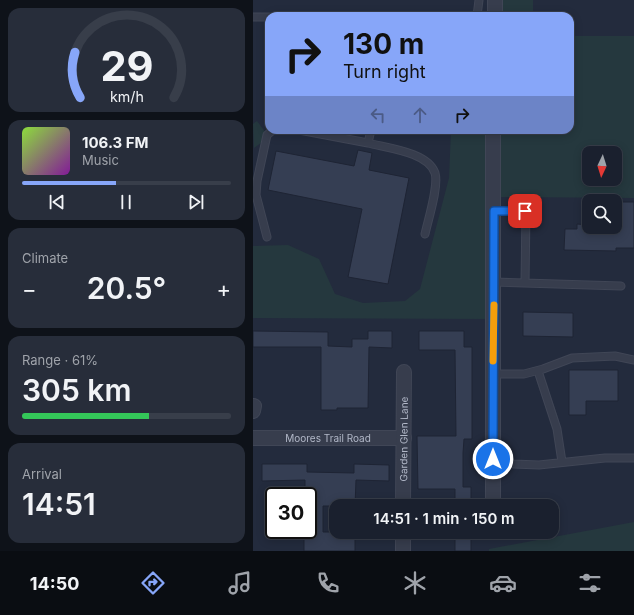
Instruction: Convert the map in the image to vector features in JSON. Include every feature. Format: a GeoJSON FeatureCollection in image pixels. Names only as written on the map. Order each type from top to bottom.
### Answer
{"type":"FeatureCollection","features":[{"type":"Feature","properties":{"kind":"street"},"geometry":{"type":"LineString","coordinates":[[495,0],[495,12]]}},
{"type":"Feature","properties":{"kind":"street"},"geometry":{"type":"LineString","coordinates":[[493,134],[493,499]]}},
{"type":"Feature","properties":{"kind":"street","name":"Garden Glen Lane"},"geometry":{"type":"LineString","coordinates":[[403,499],[404,372]]}},
{"type":"Feature","properties":{"kind":"street","name":"Moores Trail Road"},"geometry":{"type":"LineString","coordinates":[[253,438],[404,438]]}},
{"type":"Feature","properties":{"kind":"street"},"geometry":{"type":"LineString","coordinates":[[403,539],[403,551]]}},
{"type":"Feature","properties":{"kind":"lane"},"geometry":{"type":"LineString","coordinates":[[478,12],[479,0]]}},
{"type":"Feature","properties":{"kind":"lane"},"geometry":{"type":"LineString","coordinates":[[253,17],[265,17]]}},
{"type":"Feature","properties":{"kind":"lane"},"geometry":{"type":"LineString","coordinates":[[267,237],[256,195],[257,181],[268,134]]}},
{"type":"Feature","properties":{"kind":"lane"},"geometry":{"type":"LineString","coordinates":[[320,134],[368,143],[419,156],[429,163],[435,174],[435,186],[425,234]]}},
{"type":"Feature","properties":{"kind":"lane"},"geometry":{"type":"LineString","coordinates":[[368,143],[370,134]]}},
{"type":"Feature","properties":{"kind":"lane"},"geometry":{"type":"LineString","coordinates":[[494,211],[525,211],[525,283]]}},
{"type":"Feature","properties":{"kind":"lane"},"geometry":{"type":"LineString","coordinates":[[494,282],[621,286]]}},
{"type":"Feature","properties":{"kind":"lane"},"geometry":{"type":"LineString","coordinates":[[493,374],[524,374],[538,371],[572,358],[615,356],[634,360]]}},
{"type":"Feature","properties":{"kind":"lane"},"geometry":{"type":"LineString","coordinates":[[538,371],[557,430],[562,462]]}},
{"type":"Feature","properties":{"kind":"lane"},"geometry":{"type":"LineString","coordinates":[[493,459],[513,464],[539,465],[605,458],[634,458]]}},
{"type":"Feature","properties":{"kind":"shaded area"},"geometry":{"type":"Polygon","coordinates":[[[501,0],[533,0],[533,12],[501,12],[501,0]]]}},
{"type":"Feature","properties":{"kind":"shaded area"},"geometry":{"type":"Polygon","coordinates":[[[574,36],[634,36],[634,198],[622,198],[622,194],[582,194],[582,198],[499,197],[497,134],[574,134],[574,36]]]}},
{"type":"Feature","properties":{"kind":"shaded area"},"geometry":{"type":"Polygon","coordinates":[[[257,121],[265,132],[265,134],[269,137],[254,148],[253,124],[257,121]]]}},
{"type":"Feature","properties":{"kind":"shaded area"},"geometry":{"type":"Polygon","coordinates":[[[451,134],[488,134],[487,319],[253,318],[253,246],[288,245],[319,259],[335,294],[363,303],[405,301],[420,289],[449,178],[451,134]]]}},
{"type":"Feature","properties":{"kind":"shaded area"},"geometry":{"type":"Polygon","coordinates":[[[634,522],[634,551],[489,551],[489,549],[543,539],[559,539],[559,536],[634,522]]]}},
{"type":"Feature","properties":{"kind":"building"},"geometry":{"type":"Polygon","coordinates":[[[358,150],[372,153],[369,170],[409,178],[388,284],[348,277],[362,209],[268,190],[276,151],[354,166],[358,150]]]}},
{"type":"Feature","properties":{"kind":"building"},"geometry":{"type":"Polygon","coordinates":[[[622,202],[634,202],[634,248],[616,248],[616,251],[564,250],[565,229],[577,229],[577,224],[582,224],[582,234],[622,234],[622,202]]]}},
{"type":"Feature","properties":{"kind":"building"},"geometry":{"type":"Polygon","coordinates":[[[523,312],[573,313],[573,337],[523,336],[523,312]]]}},
{"type":"Feature","properties":{"kind":"building"},"geometry":{"type":"Polygon","coordinates":[[[253,331],[328,332],[328,346],[352,347],[352,339],[368,339],[368,331],[392,331],[392,348],[369,347],[368,408],[337,408],[337,410],[321,410],[321,347],[253,347],[253,331]]]}},
{"type":"Feature","properties":{"kind":"building"},"geometry":{"type":"Polygon","coordinates":[[[419,331],[464,331],[464,347],[472,347],[472,439],[464,439],[463,453],[463,487],[471,487],[471,499],[455,499],[455,489],[418,489],[417,436],[456,436],[455,350],[419,350],[419,331]]]}},
{"type":"Feature","properties":{"kind":"building"},"geometry":{"type":"Polygon","coordinates":[[[569,370],[618,370],[618,401],[586,401],[586,415],[569,415],[569,370]]]}},
{"type":"Feature","properties":{"kind":"building"},"geometry":{"type":"Polygon","coordinates":[[[262,464],[307,464],[307,472],[354,473],[354,464],[389,465],[389,481],[356,480],[355,499],[329,499],[329,506],[323,506],[323,532],[329,532],[329,539],[355,539],[355,551],[304,551],[304,539],[317,539],[317,487],[305,487],[305,480],[262,481],[262,464]]]}},
{"type":"Feature","properties":{"kind":"building"},"geometry":{"type":"Polygon","coordinates":[[[455,539],[471,539],[471,551],[455,551],[455,539]]]}},
{"type":"Feature","properties":{"kind":"slow traffic"},"geometry":{"type":"LineString","coordinates":[[493,361],[494,305]]}},
{"type":"Feature","properties":{"kind":"route"},"geometry":{"type":"LineString","coordinates":[[493,459],[494,211],[525,211]]}}]}
